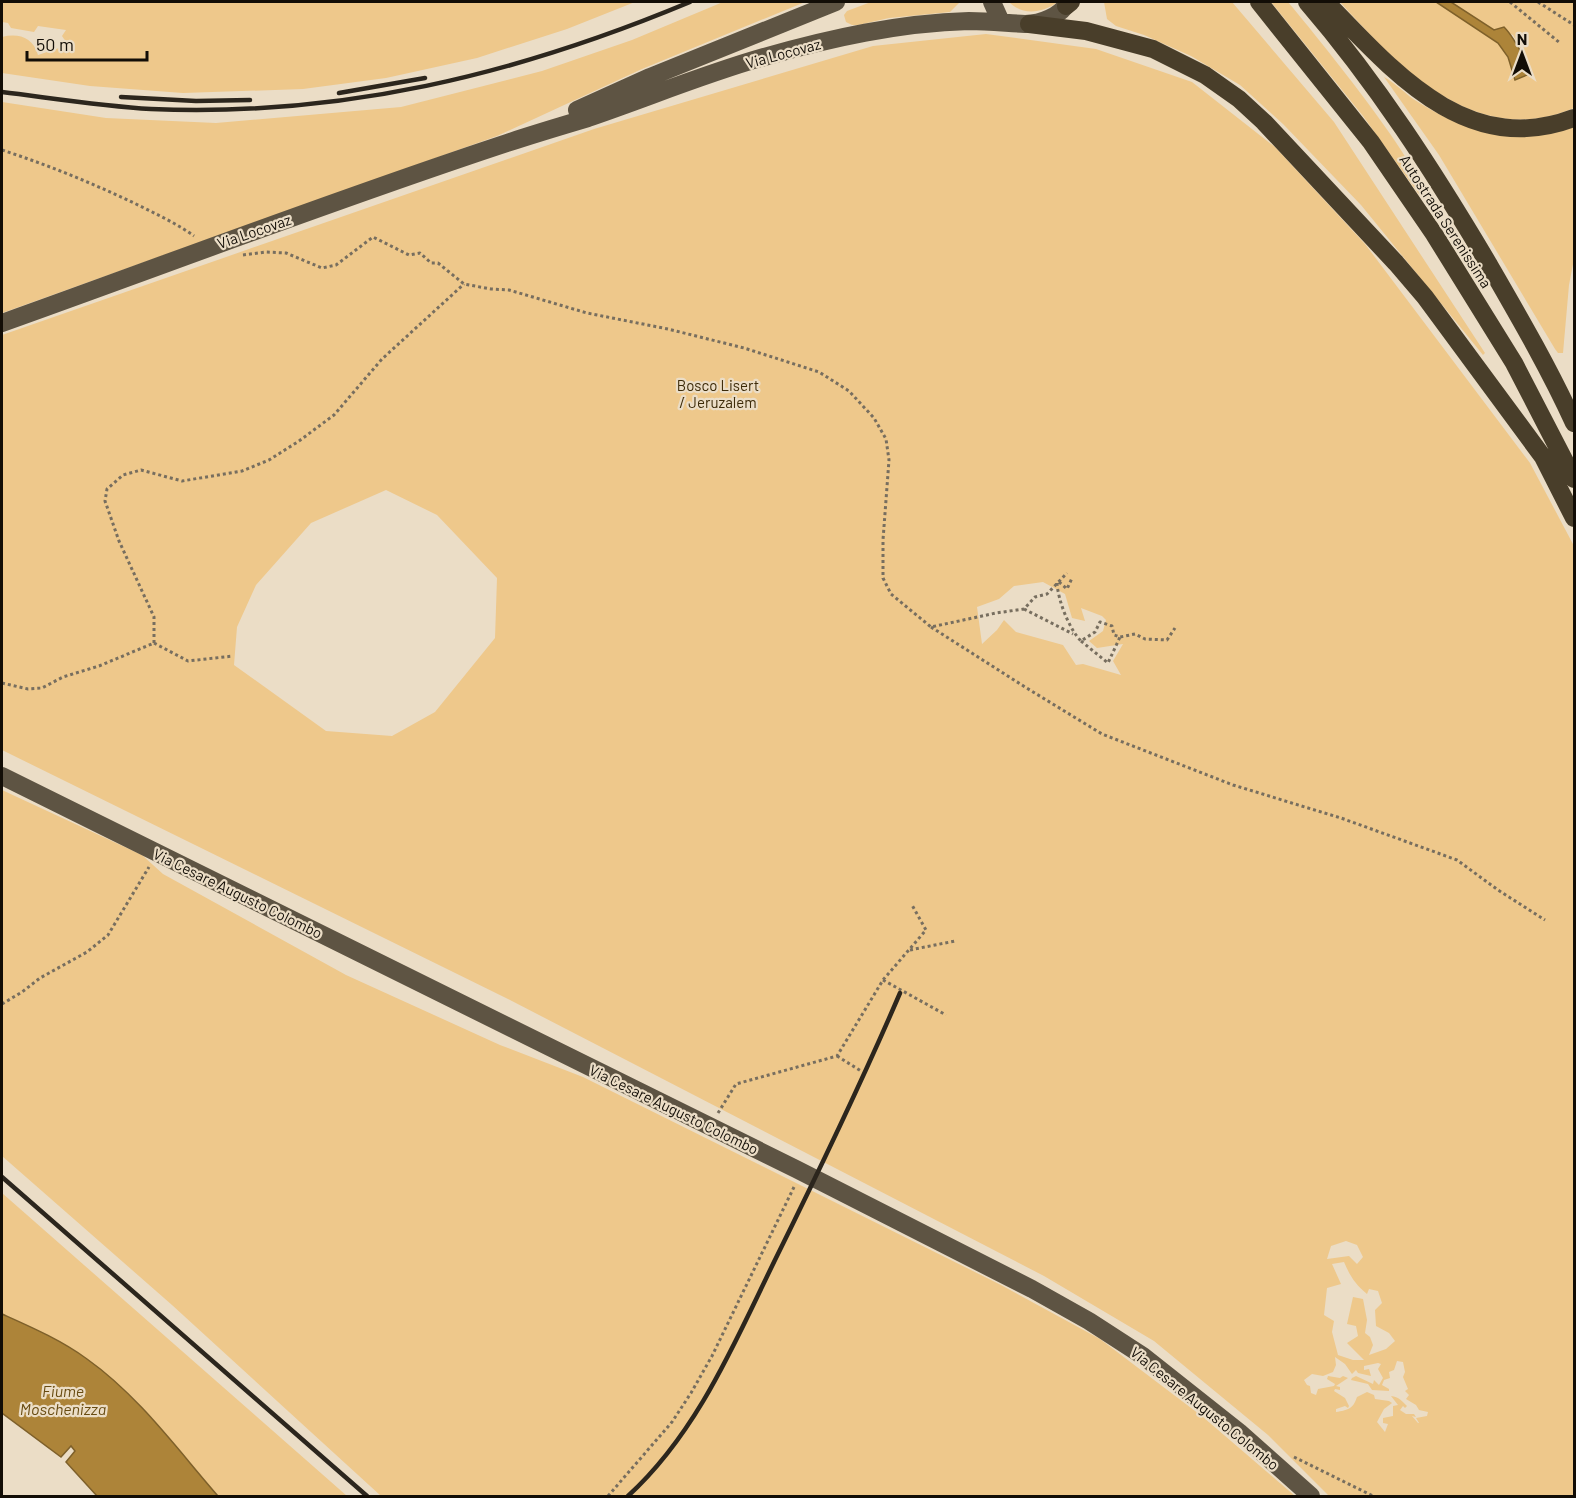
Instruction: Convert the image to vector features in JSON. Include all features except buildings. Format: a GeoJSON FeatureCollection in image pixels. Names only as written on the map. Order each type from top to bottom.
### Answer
{"type":"FeatureCollection","features":[{"type":"Feature","properties":{"kind":"highway","name":"Autostrada Serenissima"},"geometry":{"type":"LineString","coordinates":[[1259,2],[1371,142],[1434,234],[1514,363],[1575,479]]}},
{"type":"Feature","properties":{"kind":"highway","name":"Autostrada Serenissima"},"geometry":{"type":"LineString","coordinates":[[1307,2],[1333,32],[1408,134],[1445,192],[1538,350],[1575,423]]}},
{"type":"Feature","properties":{"kind":"highway"},"geometry":{"type":"LineString","coordinates":[[1326,2],[1383,60],[1422,94],[1444,108],[1473,121],[1500,128],[1543,127],[1575,118]]}},
{"type":"Feature","properties":{"kind":"highway"},"geometry":{"type":"LineString","coordinates":[[1029,24],[1086,31],[1153,49],[1205,75],[1247,107],[1287,146],[1425,297],[1543,457],[1575,518]]}},
{"type":"Feature","properties":{"kind":"main road","name":"Via Locovaz"},"geometry":{"type":"LineString","coordinates":[[507,143],[650,77],[836,2]]}},
{"type":"Feature","properties":{"kind":"main road"},"geometry":{"type":"LineString","coordinates":[[992,2],[1001,22]]}},
{"type":"Feature","properties":{"kind":"main road","name":"Via Locovaz"},"geometry":{"type":"LineString","coordinates":[[2,322],[507,143],[763,57],[865,32],[927,24],[1001,22],[1029,24],[1046,20],[1068,3]]}},
{"type":"Feature","properties":{"kind":"main road","name":"Via Cesare Augusto Colombo"},"geometry":{"type":"LineString","coordinates":[[2,776],[801,1172],[984,1264],[1089,1321],[1143,1356],[1202,1402],[1311,1497]]}},
{"type":"Feature","properties":{"kind":"path"},"geometry":{"type":"LineString","coordinates":[[1510,2],[1560,43]]}},
{"type":"Feature","properties":{"kind":"path"},"geometry":{"type":"LineString","coordinates":[[1538,2],[1575,25]]}},
{"type":"Feature","properties":{"kind":"path"},"geometry":{"type":"LineString","coordinates":[[2,150],[40,162],[105,189],[160,216],[198,240],[203,249]]}},
{"type":"Feature","properties":{"kind":"path"},"geometry":{"type":"LineString","coordinates":[[241,255],[266,252],[286,254],[322,268],[336,265],[373,237],[409,255],[420,253],[431,263],[438,263],[464,284],[509,290],[587,313],[668,329],[744,348],[819,372],[849,391],[874,418],[886,439],[889,460],[883,540],[883,578],[891,594],[931,627],[1102,734],[1233,785],[1341,818],[1457,860],[1545,920]]}},
{"type":"Feature","properties":{"kind":"path"},"geometry":{"type":"LineString","coordinates":[[154,643],[154,616],[119,541],[105,501],[107,489],[123,475],[141,470],[182,481],[242,471],[269,460],[334,415],[382,359],[464,284]]}},
{"type":"Feature","properties":{"kind":"path"},"geometry":{"type":"LineString","coordinates":[[1024,609],[1035,597],[1047,594],[1067,573]]}},
{"type":"Feature","properties":{"kind":"path"},"geometry":{"type":"LineString","coordinates":[[1058,583],[1067,589],[1072,578]]}},
{"type":"Feature","properties":{"kind":"path"},"geometry":{"type":"LineString","coordinates":[[1058,583],[1058,596],[1075,635]]}},
{"type":"Feature","properties":{"kind":"path"},"geometry":{"type":"LineString","coordinates":[[931,627],[1024,609],[1075,635],[1108,663],[1120,637]]}},
{"type":"Feature","properties":{"kind":"path"},"geometry":{"type":"LineString","coordinates":[[1080,640],[1095,632],[1100,622],[1112,626],[1114,635],[1120,637],[1135,634],[1145,639],[1167,640],[1175,628]]}},
{"type":"Feature","properties":{"kind":"path"},"geometry":{"type":"LineString","coordinates":[[154,643],[188,661],[233,656]]}},
{"type":"Feature","properties":{"kind":"path"},"geometry":{"type":"LineString","coordinates":[[2,683],[28,689],[42,688],[63,677],[99,666],[154,643]]}},
{"type":"Feature","properties":{"kind":"path"},"geometry":{"type":"LineString","coordinates":[[2,1004],[40,978],[87,952],[108,935],[142,882],[156,852]]}},
{"type":"Feature","properties":{"kind":"path"},"geometry":{"type":"LineString","coordinates":[[709,1126],[736,1084],[837,1056],[883,980],[926,930],[912,904]]}},
{"type":"Feature","properties":{"kind":"path"},"geometry":{"type":"LineString","coordinates":[[909,950],[955,941]]}},
{"type":"Feature","properties":{"kind":"path"},"geometry":{"type":"LineString","coordinates":[[883,980],[946,1015]]}},
{"type":"Feature","properties":{"kind":"path"},"geometry":{"type":"LineString","coordinates":[[837,1056],[861,1071]]}},
{"type":"Feature","properties":{"kind":"path"},"geometry":{"type":"LineString","coordinates":[[608,1497],[666,1430],[691,1393],[712,1356],[801,1172]]}},
{"type":"Feature","properties":{"kind":"green space"},"geometry":{"type":"Polygon","coordinates":[[[2,2],[635,2],[567,29],[477,58],[386,78],[303,89],[183,93],[90,86],[2,73],[2,37],[19,36],[29,40],[38,55],[68,45],[62,36],[66,30],[38,26],[34,32],[11,28],[8,23],[2,22],[2,2]]]}},
{"type":"Feature","properties":{"kind":"green space"},"geometry":{"type":"Polygon","coordinates":[[[723,2],[805,2],[642,69],[497,136],[2,313],[2,102],[106,118],[216,123],[401,107],[542,71],[632,40],[723,2]]]}},
{"type":"Feature","properties":{"kind":"green space"},"geometry":{"type":"Polygon","coordinates":[[[871,2],[960,2],[950,12],[889,18],[858,25],[846,22],[844,15],[847,11],[871,2]]]}},
{"type":"Feature","properties":{"kind":"green space"},"geometry":{"type":"Polygon","coordinates":[[[1009,2],[1058,2],[1039,11],[1026,11],[1009,2]]]}},
{"type":"Feature","properties":{"kind":"green space"},"geometry":{"type":"Polygon","coordinates":[[[1104,2],[1232,2],[1334,122],[1485,353],[1483,355],[1361,205],[1283,124],[1240,85],[1191,56],[1144,35],[1116,26],[1107,19],[1104,2]]]}},
{"type":"Feature","properties":{"kind":"green space"},"geometry":{"type":"Polygon","coordinates":[[[1271,2],[1288,2],[1341,68],[1407,159],[1419,182],[1423,196],[1420,196],[1363,116],[1271,2]]]}},
{"type":"Feature","properties":{"kind":"green space"},"geometry":{"type":"Polygon","coordinates":[[[1340,2],[1436,2],[1498,43],[1508,57],[1516,80],[1532,72],[1513,35],[1489,28],[1451,2],[1574,2],[1574,108],[1538,118],[1505,118],[1473,110],[1443,96],[1415,76],[1388,52],[1340,2]]]}},
{"type":"Feature","properties":{"kind":"green space","name":"Bosco Lisert / Jeruzalem"},"geometry":{"type":"Polygon","coordinates":[[[986,34],[1096,49],[1192,82],[1275,147],[1365,244],[1530,463],[1574,546],[1574,1496],[1329,1496],[1268,1435],[1154,1341],[1044,1276],[510,1000],[2,750],[2,335],[594,129],[873,46],[986,34]],[[386,490],[311,523],[256,585],[237,627],[234,665],[326,731],[392,736],[435,712],[495,638],[497,578],[437,515],[386,490]],[[1043,582],[1014,586],[999,599],[977,607],[982,644],[1004,620],[1016,632],[1063,645],[1076,665],[1083,664],[1121,675],[1113,661],[1123,644],[1097,648],[1089,641],[1103,631],[1106,620],[1102,616],[1081,608],[1085,621],[1072,618],[1065,594],[1043,582]],[[1346,1241],[1331,1246],[1327,1259],[1349,1256],[1357,1264],[1363,1257],[1357,1245],[1346,1241]],[[1344,1262],[1332,1264],[1341,1284],[1327,1288],[1324,1315],[1334,1321],[1332,1332],[1338,1355],[1353,1360],[1364,1360],[1347,1343],[1358,1336],[1356,1326],[1347,1324],[1353,1297],[1363,1299],[1367,1320],[1365,1333],[1370,1337],[1373,1345],[1369,1355],[1386,1349],[1395,1341],[1389,1333],[1376,1326],[1375,1310],[1382,1303],[1378,1291],[1369,1289],[1367,1294],[1353,1280],[1344,1262]],[[1335,1357],[1336,1365],[1333,1372],[1323,1376],[1312,1374],[1304,1380],[1310,1386],[1311,1393],[1316,1395],[1318,1389],[1334,1386],[1335,1384],[1327,1379],[1328,1376],[1348,1378],[1336,1386],[1340,1387],[1340,1390],[1335,1389],[1334,1391],[1345,1398],[1349,1406],[1336,1409],[1336,1412],[1350,1408],[1357,1397],[1367,1392],[1374,1395],[1375,1399],[1392,1403],[1384,1409],[1377,1422],[1385,1432],[1388,1424],[1383,1423],[1383,1418],[1393,1416],[1393,1406],[1398,1405],[1391,1396],[1404,1402],[1407,1406],[1405,1408],[1403,1406],[1400,1410],[1406,1414],[1414,1414],[1416,1417],[1412,1416],[1418,1423],[1416,1418],[1427,1416],[1428,1412],[1419,1410],[1416,1405],[1406,1399],[1409,1395],[1405,1391],[1408,1389],[1403,1377],[1405,1372],[1403,1362],[1397,1361],[1394,1370],[1389,1372],[1390,1378],[1384,1380],[1382,1385],[1389,1391],[1372,1390],[1368,1384],[1351,1380],[1356,1376],[1373,1384],[1374,1380],[1379,1385],[1383,1378],[1378,1369],[1381,1364],[1364,1366],[1364,1370],[1369,1369],[1371,1376],[1358,1373],[1356,1370],[1352,1374],[1345,1364],[1335,1357]]]}},
{"type":"Feature","properties":{"kind":"green space"},"geometry":{"type":"Polygon","coordinates":[[[1384,77],[1436,113],[1474,129],[1494,134],[1534,136],[1554,133],[1574,126],[1574,259],[1569,285],[1563,353],[1558,353],[1555,349],[1439,155],[1384,77]]]}},
{"type":"Feature","properties":{"kind":"green space"},"geometry":{"type":"Polygon","coordinates":[[[2,790],[142,855],[163,874],[346,975],[500,1045],[583,1077],[999,1284],[1100,1339],[1203,1417],[1295,1496],[381,1496],[172,1305],[2,1156],[2,790]]]}},
{"type":"Feature","properties":{"kind":"green space"},"geometry":{"type":"Polygon","coordinates":[[[2,1193],[347,1496],[218,1496],[153,1419],[116,1382],[70,1348],[2,1314],[2,1193]]]}},
{"type":"Feature","properties":{"kind":"water"},"geometry":{"type":"Polygon","coordinates":[[[1436,2],[1451,2],[1494,30],[1504,27],[1516,43],[1532,73],[1515,80],[1508,57],[1498,43],[1436,2]]]}},
{"type":"Feature","properties":{"kind":"water","name":"Fiume Moschenizza"},"geometry":{"type":"Polygon","coordinates":[[[2,1314],[67,1346],[124,1389],[218,1496],[97,1496],[66,1462],[75,1451],[71,1446],[61,1457],[2,1413],[2,1314]]]}},
{"type":"Feature","properties":{"kind":"railway"},"geometry":{"type":"LineString","coordinates":[[2,92],[151,109],[222,110],[291,106],[359,98],[426,86],[559,51],[690,2]]}},
{"type":"Feature","properties":{"kind":"railway"},"geometry":{"type":"LineString","coordinates":[[339,93],[425,78]]}},
{"type":"Feature","properties":{"kind":"railway"},"geometry":{"type":"LineString","coordinates":[[121,97],[196,101],[250,100]]}},
{"type":"Feature","properties":{"kind":"railway"},"geometry":{"type":"LineString","coordinates":[[628,1496],[674,1444],[712,1386],[823,1162],[900,993]]}},
{"type":"Feature","properties":{"kind":"railway"},"geometry":{"type":"LineString","coordinates":[[2,1177],[367,1496]]}}]}
